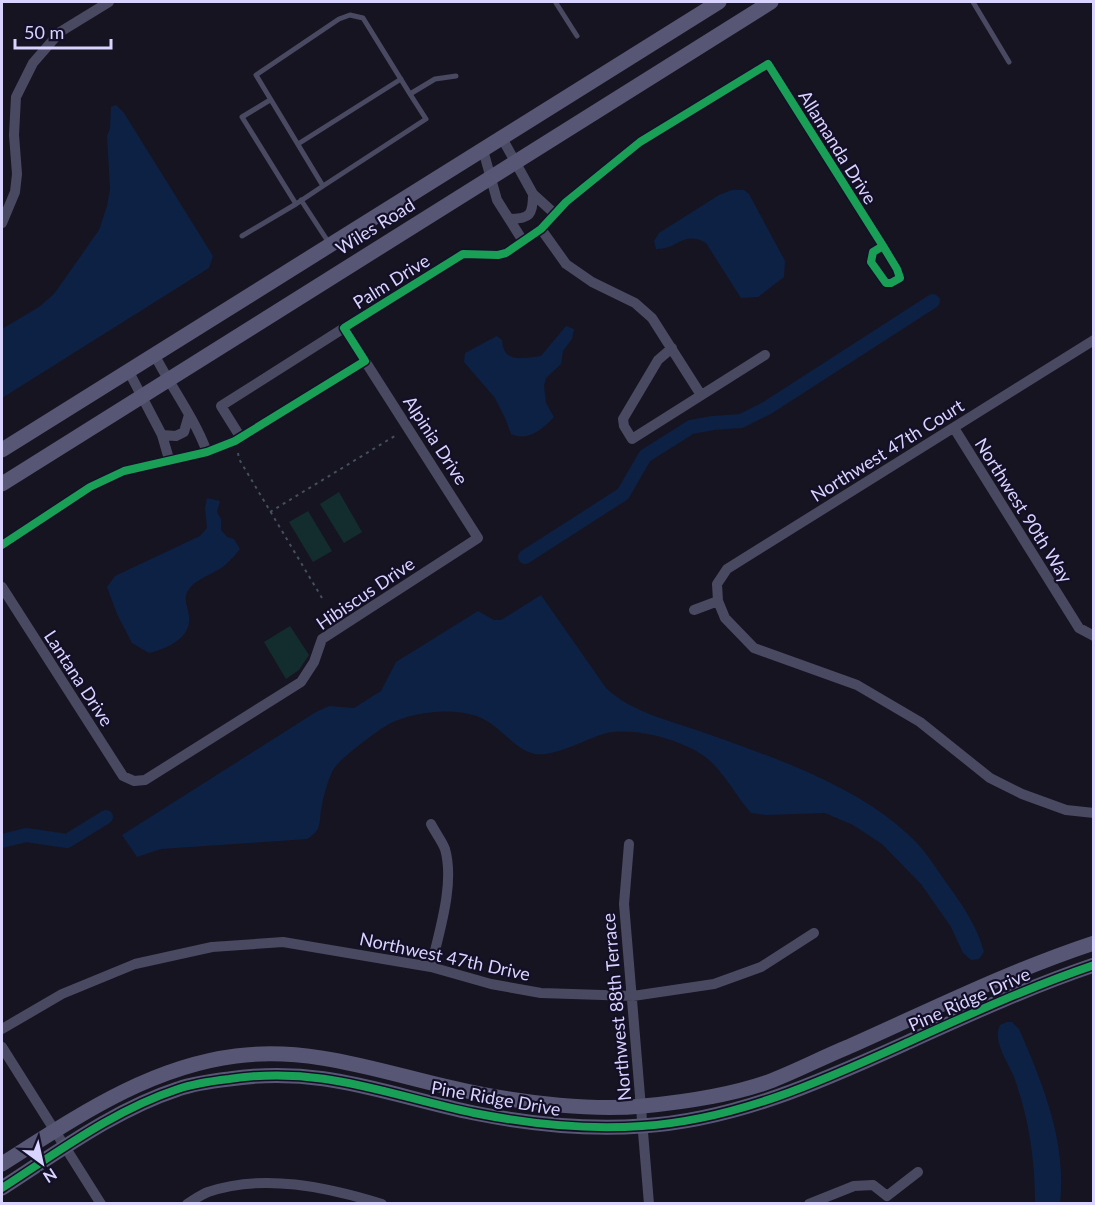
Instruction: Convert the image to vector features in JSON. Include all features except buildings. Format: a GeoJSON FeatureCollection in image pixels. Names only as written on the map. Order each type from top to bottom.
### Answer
{"type":"FeatureCollection","features":[{"type":"Feature","properties":{"kind":"street"},"geometry":{"type":"LineString","coordinates":[[2,224],[15,192],[17,174],[14,135],[16,97],[33,63],[60,32],[109,2]]}},
{"type":"Feature","properties":{"kind":"street","name":"Wiles Road"},"geometry":{"type":"LineString","coordinates":[[2,450],[719,2]]}},
{"type":"Feature","properties":{"kind":"street","name":"Wiles Road"},"geometry":{"type":"LineString","coordinates":[[2,484],[771,2]]}},
{"type":"Feature","properties":{"kind":"street","name":"Palm Drive"},"geometry":{"type":"LineString","coordinates":[[365,361],[344,328],[463,254],[498,255],[506,253],[541,230],[566,202],[640,142],[768,64]]}},
{"type":"Feature","properties":{"kind":"street","name":"Allamanda Drive"},"geometry":{"type":"LineString","coordinates":[[768,64],[883,246]]}},
{"type":"Feature","properties":{"kind":"street"},"geometry":{"type":"LineString","coordinates":[[502,138],[533,194],[555,214]]}},
{"type":"Feature","properties":{"kind":"street"},"geometry":{"type":"LineString","coordinates":[[483,150],[497,200],[523,241]]}},
{"type":"Feature","properties":{"kind":"street"},"geometry":{"type":"LineString","coordinates":[[508,219],[522,219],[528,216],[532,210],[533,194]]}},
{"type":"Feature","properties":{"kind":"street"},"geometry":{"type":"LineString","coordinates":[[541,230],[566,264],[591,282],[634,303],[652,318],[701,395]]}},
{"type":"Feature","properties":{"kind":"street"},"geometry":{"type":"LineString","coordinates":[[238,440],[221,406],[344,328]]}},
{"type":"Feature","properties":{"kind":"street","name":"Northwest 47th Court"},"geometry":{"type":"LineString","coordinates":[[718,601],[717,584],[727,569],[1094,340]]}},
{"type":"Feature","properties":{"kind":"street"},"geometry":{"type":"LineString","coordinates":[[672,348],[658,360],[623,419],[624,426],[632,439],[765,355]]}},
{"type":"Feature","properties":{"kind":"street"},"geometry":{"type":"LineString","coordinates":[[154,354],[167,381],[199,431],[207,452]]}},
{"type":"Feature","properties":{"kind":"street"},"geometry":{"type":"LineString","coordinates":[[2,544],[90,487],[124,471],[207,452],[238,440],[365,361]]}},
{"type":"Feature","properties":{"kind":"street","name":"Alpinia Drive"},"geometry":{"type":"LineString","coordinates":[[365,361],[478,537]]}},
{"type":"Feature","properties":{"kind":"street"},"geometry":{"type":"LineString","coordinates":[[128,370],[162,435],[169,459]]}},
{"type":"Feature","properties":{"kind":"street"},"geometry":{"type":"LineString","coordinates":[[162,435],[176,436],[184,432],[189,415]]}},
{"type":"Feature","properties":{"kind":"street","name":"Northwest 90th Way"},"geometry":{"type":"LineString","coordinates":[[954,428],[1079,628],[1092,636]]}},
{"type":"Feature","properties":{"kind":"street","name":"Hibiscus Drive"},"geometry":{"type":"LineString","coordinates":[[134,781],[145,780],[301,682],[314,662],[322,639],[478,537]]}},
{"type":"Feature","properties":{"kind":"street","name":"Lantana Drive"},"geometry":{"type":"LineString","coordinates":[[2,587],[123,776],[134,781]]}},
{"type":"Feature","properties":{"kind":"street"},"geometry":{"type":"LineString","coordinates":[[694,610],[718,601],[725,618],[754,648],[856,684],[920,722],[990,778],[1022,794],[1066,810],[1094,813]]}},
{"type":"Feature","properties":{"kind":"street"},"geometry":{"type":"LineString","coordinates":[[431,824],[444,849],[448,876],[431,967]]}},
{"type":"Feature","properties":{"kind":"street","name":"Northwest 88th Terrace"},"geometry":{"type":"LineString","coordinates":[[629,844],[624,904],[649,1203]]}},
{"type":"Feature","properties":{"kind":"street","name":"Northwest 47th Drive"},"geometry":{"type":"LineString","coordinates":[[2,1029],[62,994],[135,964],[212,947],[283,942],[431,967],[492,984],[541,993],[633,996],[714,984],[761,967],[814,933]]}},
{"type":"Feature","properties":{"kind":"street","name":"Pine Ridge Drive"},"geometry":{"type":"LineString","coordinates":[[2,1164],[107,1100],[146,1081],[175,1070],[236,1056],[277,1054],[312,1056],[349,1062],[476,1094],[571,1106],[640,1107],[712,1097],[769,1082],[1022,969],[1094,943]]}},
{"type":"Feature","properties":{"kind":"street","name":"Pine Ridge Drive"},"geometry":{"type":"LineString","coordinates":[[2,1188],[122,1113],[162,1095],[209,1082],[256,1075],[290,1074],[345,1081],[474,1113],[567,1127],[643,1126],[718,1115],[809,1086],[1031,987],[1094,965]]}},
{"type":"Feature","properties":{"kind":"street"},"geometry":{"type":"LineString","coordinates":[[2,1047],[100,1203]]}},
{"type":"Feature","properties":{"kind":"street"},"geometry":{"type":"LineString","coordinates":[[809,1203],[854,1186],[873,1185],[889,1200],[918,1172]]}},
{"type":"Feature","properties":{"kind":"street"},"geometry":{"type":"LineString","coordinates":[[187,1203],[207,1193],[252,1183],[294,1185],[349,1194],[382,1203]]}},
{"type":"Feature","properties":{"kind":"lane"},"geometry":{"type":"LineString","coordinates":[[973,2],[1010,62]]}},
{"type":"Feature","properties":{"kind":"lane"},"geometry":{"type":"LineString","coordinates":[[556,3],[577,36]]}},
{"type":"Feature","properties":{"kind":"lane"},"geometry":{"type":"LineString","coordinates":[[242,236],[299,202],[426,119],[363,18],[350,15],[339,19],[256,75],[323,186]]}},
{"type":"Feature","properties":{"kind":"lane"},"geometry":{"type":"LineString","coordinates":[[410,94],[435,79],[456,76]]}},
{"type":"Feature","properties":{"kind":"lane"},"geometry":{"type":"LineString","coordinates":[[298,144],[401,79]]}},
{"type":"Feature","properties":{"kind":"lane"},"geometry":{"type":"LineString","coordinates":[[270,100],[242,117],[330,245]]}},
{"type":"Feature","properties":{"kind":"path"},"geometry":{"type":"LineString","coordinates":[[270,513],[408,428]]}},
{"type":"Feature","properties":{"kind":"path"},"geometry":{"type":"LineString","coordinates":[[238,440],[239,459],[322,598]]}},
{"type":"Feature","properties":{"kind":"green space"},"geometry":{"type":"Polygon","coordinates":[[[339,492],[362,532],[344,543],[320,504],[339,492]]]}},
{"type":"Feature","properties":{"kind":"green space"},"geometry":{"type":"Polygon","coordinates":[[[308,511],[332,551],[313,562],[289,522],[308,511]]]}},
{"type":"Feature","properties":{"kind":"green space"},"geometry":{"type":"Polygon","coordinates":[[[290,626],[309,655],[299,670],[286,679],[264,642],[290,626]]]}},
{"type":"Feature","properties":{"kind":"water"},"geometry":{"type":"Polygon","coordinates":[[[116,105],[124,113],[213,256],[209,268],[2,398],[2,329],[39,307],[54,294],[99,230],[110,189],[107,136],[110,128],[111,107],[116,105]]]}},
{"type":"Feature","properties":{"kind":"water"},"geometry":{"type":"Polygon","coordinates":[[[732,190],[744,190],[749,194],[785,261],[784,277],[758,297],[741,298],[706,243],[685,239],[670,247],[656,249],[654,241],[659,233],[719,195],[732,190]]]}},
{"type":"Feature","properties":{"kind":"water"},"geometry":{"type":"Polygon","coordinates":[[[566,326],[574,329],[572,339],[563,351],[561,364],[546,378],[544,386],[546,403],[554,417],[535,433],[523,436],[511,434],[495,398],[464,362],[465,353],[497,336],[502,340],[503,348],[510,356],[521,358],[541,356],[566,326]]]}},
{"type":"Feature","properties":{"kind":"water"},"geometry":{"type":"Polygon","coordinates":[[[207,498],[220,501],[217,512],[221,519],[221,530],[227,537],[234,539],[240,549],[224,566],[200,579],[187,592],[189,624],[182,636],[163,649],[149,653],[132,643],[117,614],[107,587],[115,576],[200,536],[207,528],[205,508],[207,498]]]}},
{"type":"Feature","properties":{"kind":"water"},"geometry":{"type":"Polygon","coordinates":[[[541,595],[606,688],[616,697],[640,710],[760,753],[816,776],[870,805],[894,822],[924,851],[964,909],[978,934],[984,952],[979,959],[971,960],[963,953],[951,927],[921,884],[882,844],[853,825],[825,813],[766,815],[751,813],[720,771],[708,759],[672,740],[641,733],[612,732],[559,751],[535,754],[511,741],[480,717],[454,712],[412,715],[384,727],[336,765],[326,787],[318,828],[307,839],[161,849],[137,857],[122,835],[316,712],[329,706],[354,708],[381,691],[396,662],[478,611],[494,620],[501,620],[541,595]]]}},
{"type":"Feature","properties":{"kind":"water"},"geometry":{"type":"Polygon","coordinates":[[[1012,1022],[1019,1029],[1037,1071],[1051,1114],[1060,1158],[1060,1203],[1035,1203],[1034,1171],[1027,1124],[1014,1077],[999,1045],[1000,1025],[1012,1022]]]}},
{"type":"Feature","properties":{"kind":"waterway"},"geometry":{"type":"LineString","coordinates":[[525,557],[623,494],[645,456],[691,427],[741,421],[767,408],[933,301]]}},
{"type":"Feature","properties":{"kind":"waterway"},"geometry":{"type":"LineString","coordinates":[[2,841],[26,835],[67,841],[106,817]]}},
{"type":"Feature","properties":{"kind":"cycle path"},"geometry":{"type":"LineString","coordinates":[[2,545],[90,487],[124,471],[207,452],[235,441],[365,361],[344,328],[463,254],[498,255],[506,253],[541,229],[566,202],[640,142],[768,64],[883,246],[897,269],[900,278],[891,283],[886,283],[871,262],[873,252],[883,246]]}},
{"type":"Feature","properties":{"kind":"cycle path"},"geometry":{"type":"LineString","coordinates":[[2,1188],[87,1133],[131,1108],[184,1087],[229,1079],[263,1076],[324,1079],[474,1113],[558,1125],[642,1126],[711,1116],[745,1107],[810,1084],[999,1002],[1094,965]]}}]}
